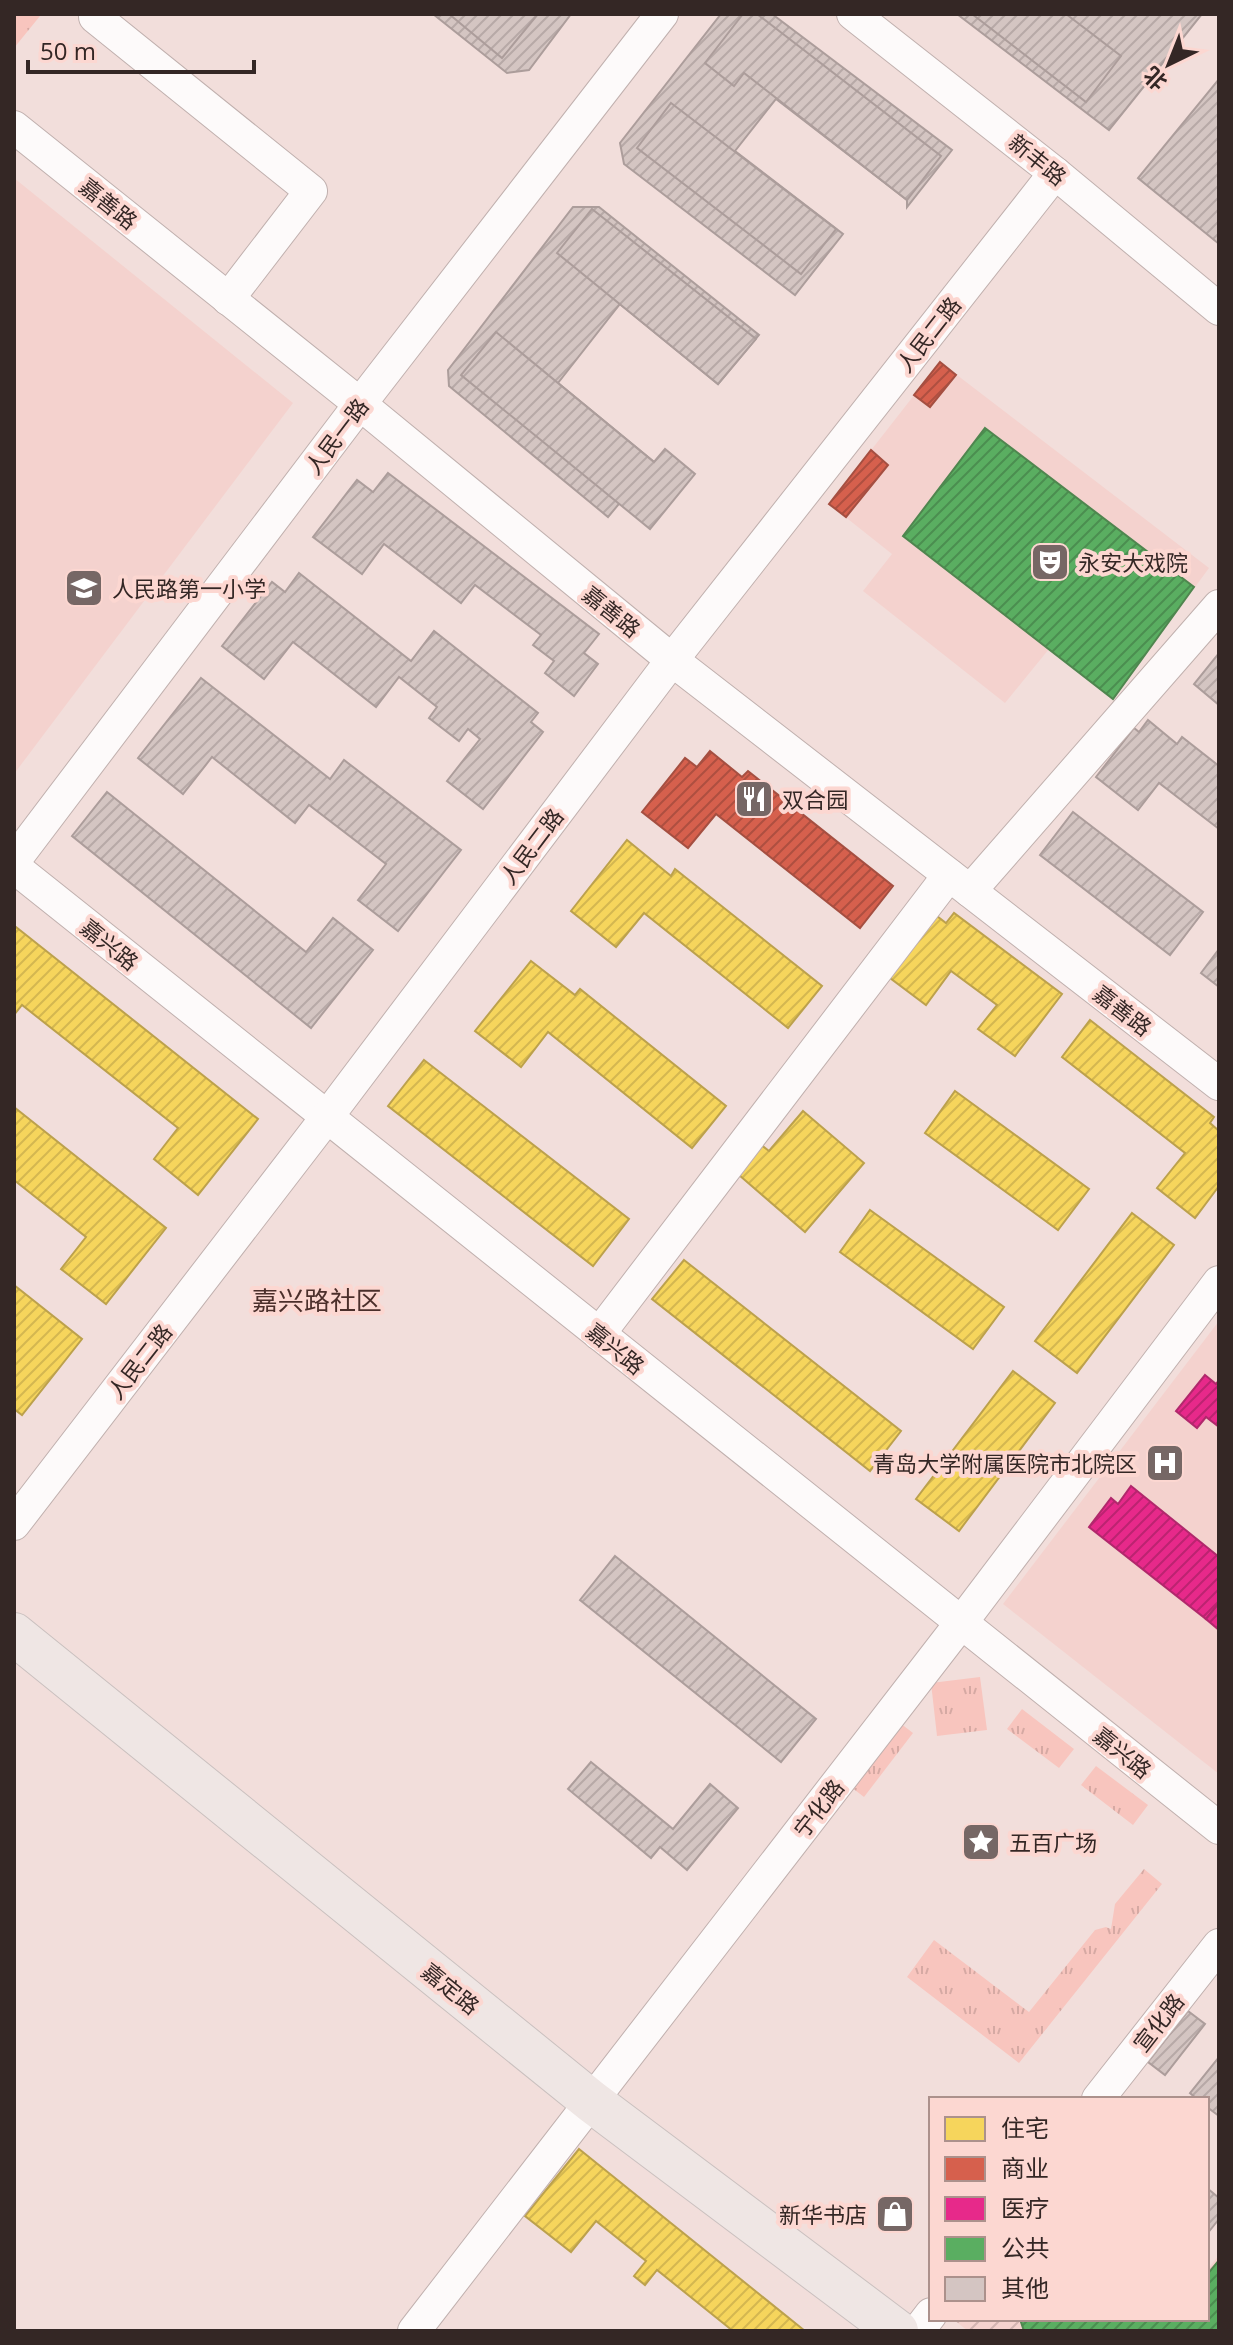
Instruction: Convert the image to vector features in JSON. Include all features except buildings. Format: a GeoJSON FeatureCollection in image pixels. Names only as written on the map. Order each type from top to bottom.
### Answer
{"type":"FeatureCollection","features":[{"type":"Feature","properties":{"kind":"main road","name":"嘉定路"},"geometry":{"type":"LineString","coordinates":[[14,1634],[591,2101],[897,2331]]}},
{"type":"Feature","properties":{"kind":"street"},"geometry":{"type":"LineString","coordinates":[[98,14],[95,17],[311,191],[228,299]]}},
{"type":"Feature","properties":{"kind":"street","name":"人民一路"},"geometry":{"type":"LineString","coordinates":[[14,861],[360,404],[662,14]]}},
{"type":"Feature","properties":{"kind":"street","name":"新丰路"},"geometry":{"type":"LineString","coordinates":[[853,14],[1055,173],[1219,309]]}},
{"type":"Feature","properties":{"kind":"street","name":"嘉善路"},"geometry":{"type":"LineString","coordinates":[[14,127],[360,404],[672,660],[1219,1084]]}},
{"type":"Feature","properties":{"kind":"street","name":"人民二路"},"geometry":{"type":"LineString","coordinates":[[14,1524],[327,1117],[672,660],[1055,173]]}},
{"type":"Feature","properties":{"kind":"street"},"geometry":{"type":"LineString","coordinates":[[599,1334],[959,883],[1219,606]]}},
{"type":"Feature","properties":{"kind":"street","name":"嘉兴路"},"geometry":{"type":"LineString","coordinates":[[14,867],[1219,1828]]}},
{"type":"Feature","properties":{"kind":"street","name":"宁化路"},"geometry":{"type":"LineString","coordinates":[[414,2331],[961,1623],[1219,1282]]}},
{"type":"Feature","properties":{"kind":"street","name":"宣化路"},"geometry":{"type":"LineString","coordinates":[[1100,2097],[1219,1945]]}},
{"type":"Feature","properties":{"kind":"shaded area","name":"人民路第一小学"},"geometry":{"type":"Polygon","coordinates":[[[14,178],[293,403],[14,774],[14,178]]]}},
{"type":"Feature","properties":{"kind":"shaded area"},"geometry":{"type":"Polygon","coordinates":[[[940,362],[1209,568],[1113,699],[1049,649],[1005,703],[863,591],[892,554],[829,504],[940,362]]]}},
{"type":"Feature","properties":{"kind":"shaded area","name":"青岛大学附属医院市北院区"},"geometry":{"type":"Polygon","coordinates":[[[1219,1321],[1219,1774],[1003,1604],[1219,1321]]]}},
{"type":"Feature","properties":{"kind":"shaded area"},"geometry":{"type":"Polygon","coordinates":[[[1219,2255],[1219,2331],[968,2331],[955,2321],[1209,2321],[1209,2268],[1219,2255]]]}},
{"type":"Feature","properties":{"kind":"green space"},"geometry":{"type":"Polygon","coordinates":[[[14,14],[40,16],[14,48],[14,14]]]}},
{"type":"Feature","properties":{"kind":"green space"},"geometry":{"type":"Polygon","coordinates":[[[980,1677],[987,1730],[937,1736],[931,1683],[980,1677]]]}},
{"type":"Feature","properties":{"kind":"green space"},"geometry":{"type":"Polygon","coordinates":[[[1022,1709],[1074,1749],[1059,1768],[1007,1729],[1022,1709]]]}},
{"type":"Feature","properties":{"kind":"green space"},"geometry":{"type":"Polygon","coordinates":[[[900,1723],[913,1733],[864,1797],[851,1787],[900,1723]]]}},
{"type":"Feature","properties":{"kind":"green space"},"geometry":{"type":"Polygon","coordinates":[[[1096,1766],[1148,1805],[1133,1825],[1081,1785],[1096,1766]]]}},
{"type":"Feature","properties":{"kind":"green space"},"geometry":{"type":"Polygon","coordinates":[[[1144,1869],[1162,1884],[1019,2063],[907,1977],[934,1940],[1029,2012],[1095,1930],[1111,1929],[1115,1904],[1144,1869]]]}},
{"type":"Feature","properties":{"kind":"place","name":"永安大戏院"},"geometry":{"type":"Point","coordinates":[1050,562]}},
{"type":"Feature","properties":{"kind":"place","name":"人民路第一小学"},"geometry":{"type":"Point","coordinates":[84,588]}},
{"type":"Feature","properties":{"kind":"place","name":"双合园"},"geometry":{"type":"Point","coordinates":[754,799]}},
{"type":"Feature","properties":{"kind":"place","name":"青岛大学附属医院市北院区"},"geometry":{"type":"Point","coordinates":[1165,1463]}},
{"type":"Feature","properties":{"kind":"place","name":"五百广场"},"geometry":{"type":"Point","coordinates":[981,1842]}},
{"type":"Feature","properties":{"kind":"place","name":"新华书店"},"geometry":{"type":"Point","coordinates":[895,2214]}},
{"type":"Feature","properties":{"kind":"district","name":"嘉兴路社区"},"geometry":{"type":"Point","coordinates":[317,1300]}}]}
